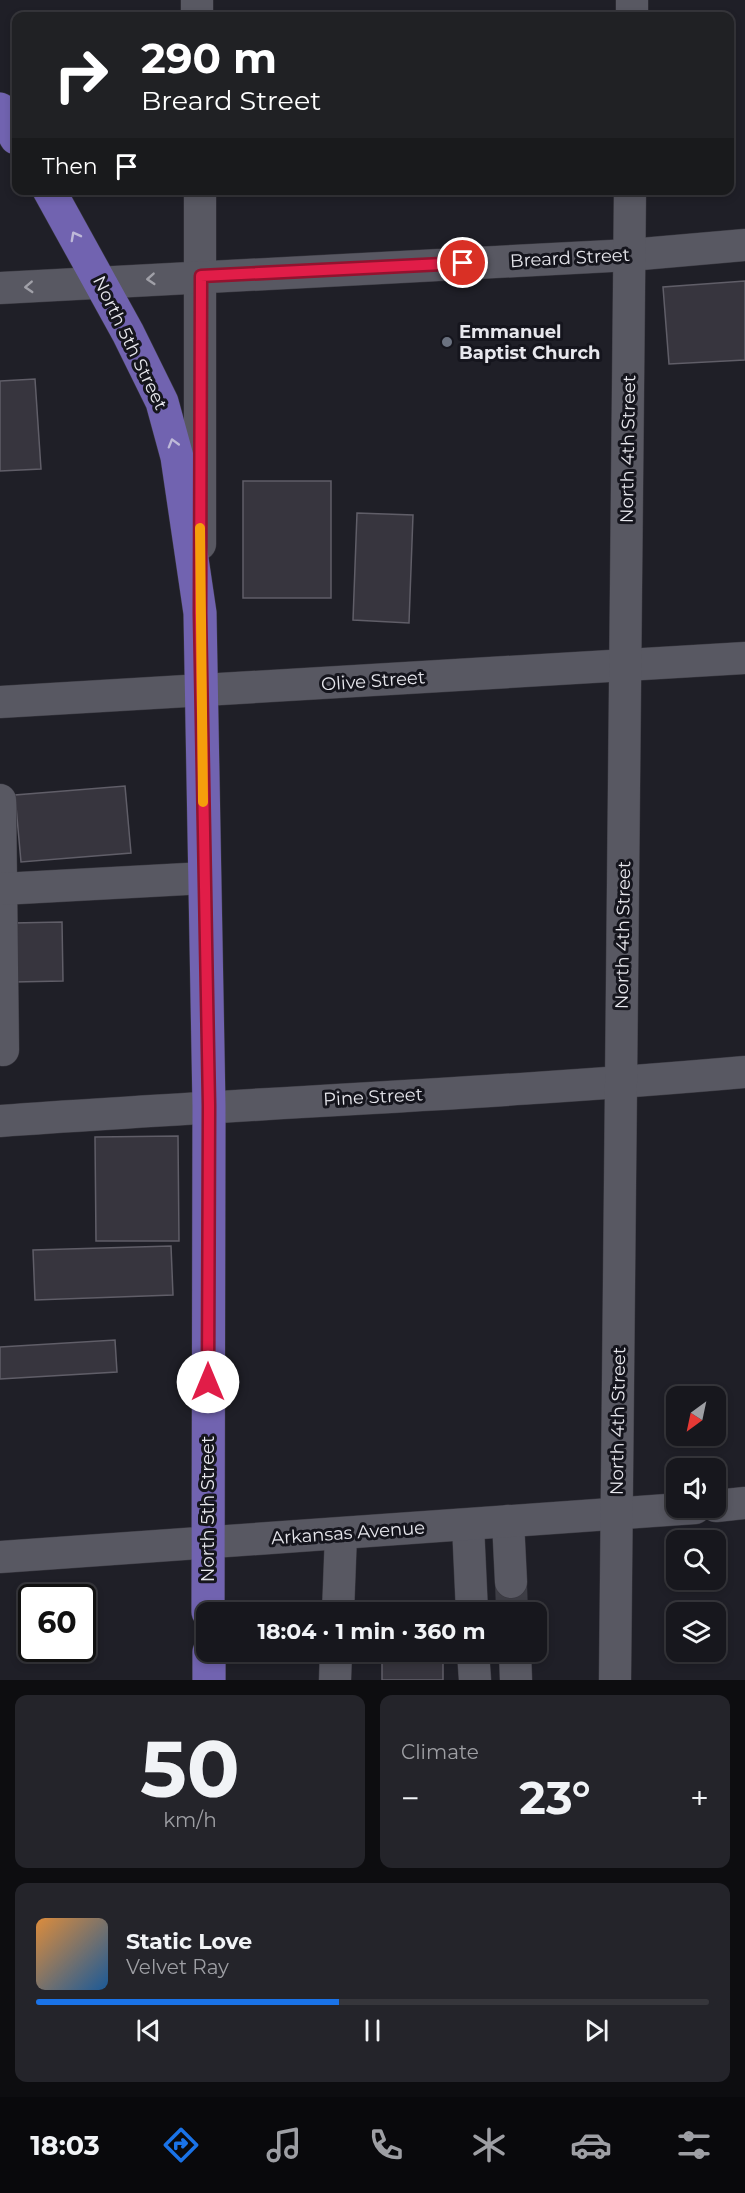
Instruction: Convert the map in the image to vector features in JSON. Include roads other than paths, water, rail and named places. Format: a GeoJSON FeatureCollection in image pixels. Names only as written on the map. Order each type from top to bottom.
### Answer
{"type":"FeatureCollection","features":[{"type":"Feature","properties":{"kind":"main road","name":"North 5th Street"},"geometry":{"type":"LineString","coordinates":[[52,195],[162,402],[177,457],[200,613],[209,1106],[208,1602]]}},
{"type":"Feature","properties":{"kind":"main road"},"geometry":{"type":"LineString","coordinates":[[209,1662],[209,1680]]}},
{"type":"Feature","properties":{"kind":"street","name":"North 5th Street"},"geometry":{"type":"LineString","coordinates":[[200,195],[200,613]]}},
{"type":"Feature","properties":{"kind":"street","name":"North 4th Street"},"geometry":{"type":"LineString","coordinates":[[615,1680],[630,195]]}},
{"type":"Feature","properties":{"kind":"street","name":"Breard Street"},"geometry":{"type":"LineString","coordinates":[[0,288],[630,255],[745,245]]}},
{"type":"Feature","properties":{"kind":"street","name":"Olive Street"},"geometry":{"type":"LineString","coordinates":[[0,702],[745,658]]}},
{"type":"Feature","properties":{"kind":"street"},"geometry":{"type":"LineString","coordinates":[[0,800],[3,1050]]}},
{"type":"Feature","properties":{"kind":"street"},"geometry":{"type":"LineString","coordinates":[[1,889],[205,878]]}},
{"type":"Feature","properties":{"kind":"street","name":"Pine Street"},"geometry":{"type":"LineString","coordinates":[[0,1121],[209,1106],[621,1083],[745,1072]]}},
{"type":"Feature","properties":{"kind":"street"},"geometry":{"type":"LineString","coordinates":[[726,1505],[745,1503]]}},
{"type":"Feature","properties":{"kind":"street","name":"Arkansas Avenue"},"geometry":{"type":"LineString","coordinates":[[0,1557],[666,1510]]}},
{"type":"Feature","properties":{"kind":"street"},"geometry":{"type":"LineString","coordinates":[[508,1521],[511,1582]]}},
{"type":"Feature","properties":{"kind":"street"},"geometry":{"type":"LineString","coordinates":[[468,1525],[472,1602]]}},
{"type":"Feature","properties":{"kind":"street"},"geometry":{"type":"LineString","coordinates":[[338,1602],[340,1534]]}},
{"type":"Feature","properties":{"kind":"street"},"geometry":{"type":"LineString","coordinates":[[335,1680],[336,1662]]}},
{"type":"Feature","properties":{"kind":"street"},"geometry":{"type":"LineString","coordinates":[[474,1662],[475,1680]]}},
{"type":"Feature","properties":{"kind":"street"},"geometry":{"type":"LineString","coordinates":[[515,1662],[516,1680]]}},
{"type":"Feature","properties":{"kind":"tunnel"},"geometry":{"type":"LineString","coordinates":[[511,1582],[512,1602]]}},
{"type":"Feature","properties":{"kind":"place","name":"Emmanuel Baptist Church"},"geometry":{"type":"Point","coordinates":[447,342]}}]}
